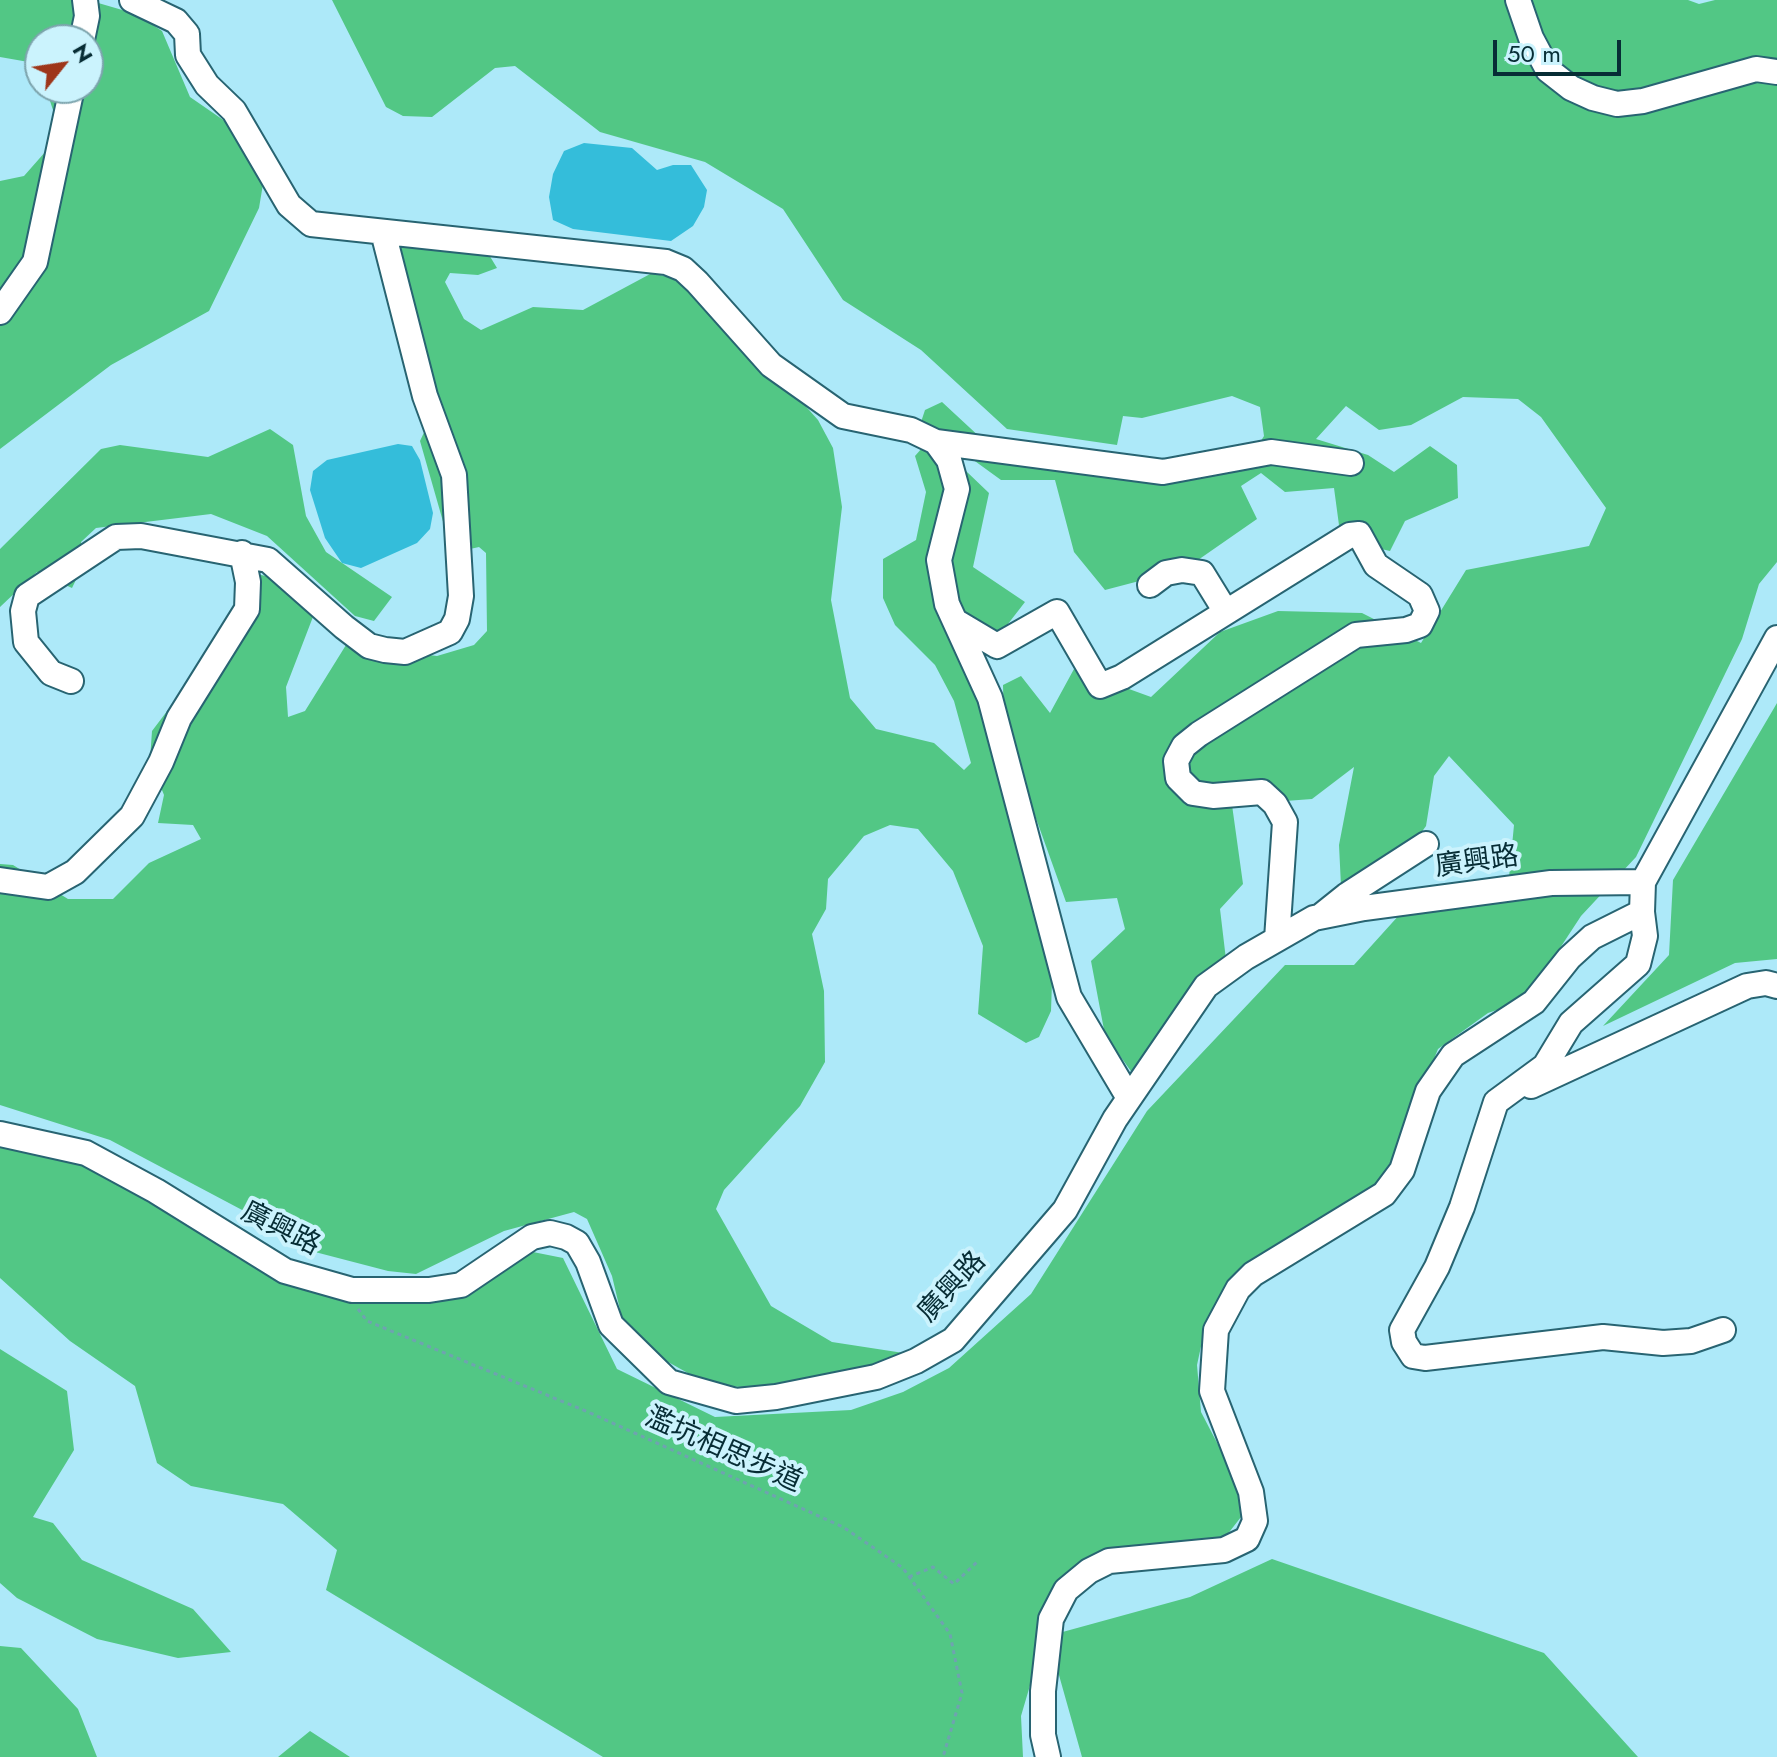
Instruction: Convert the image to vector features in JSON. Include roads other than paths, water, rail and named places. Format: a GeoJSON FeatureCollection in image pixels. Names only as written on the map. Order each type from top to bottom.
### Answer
{"type":"FeatureCollection","features":[{"type":"Feature","properties":{"kind":"street"},"geometry":{"type":"LineString","coordinates":[[85,0],[85,24]]}},
{"type":"Feature","properties":{"kind":"street"},"geometry":{"type":"LineString","coordinates":[[132,0],[176,21],[187,34],[188,55],[207,85],[243,124],[289,205],[311,224],[641,257],[683,269],[771,365],[843,416],[911,430],[936,442],[1163,472],[1271,452],[1351,463]]}},
{"type":"Feature","properties":{"kind":"street"},"geometry":{"type":"LineString","coordinates":[[1518,0],[1531,38],[1548,70],[1571,88],[1605,101],[1617,104],[1643,101],[1756,69],[1777,72]]}},
{"type":"Feature","properties":{"kind":"street"},"geometry":{"type":"LineString","coordinates":[[0,312],[35,262],[69,104]]}},
{"type":"Feature","properties":{"kind":"street"},"geometry":{"type":"LineString","coordinates":[[71,681],[51,673],[26,642],[23,611],[27,596],[116,537],[141,536],[268,560],[369,646],[405,652],[450,632],[457,619],[461,596],[454,475],[425,396],[383,232]]}},
{"type":"Feature","properties":{"kind":"street"},"geometry":{"type":"LineString","coordinates":[[936,442],[949,460],[957,489],[939,560],[947,604],[990,698],[1069,997],[1129,1098]]}},
{"type":"Feature","properties":{"kind":"street"},"geometry":{"type":"LineString","coordinates":[[955,621],[997,646],[1057,612],[1100,686],[1122,677],[1350,535],[1359,534],[1376,565],[1420,595],[1427,611],[1420,625],[1406,630],[1356,635],[1199,734],[1184,746],[1176,761],[1178,778],[1193,793],[1213,796],[1262,792],[1275,804],[1285,822],[1277,939]]}},
{"type":"Feature","properties":{"kind":"street"},"geometry":{"type":"LineString","coordinates":[[0,880],[48,887],[75,872],[132,816],[161,762],[179,718],[247,609],[248,582],[242,553]]}},
{"type":"Feature","properties":{"kind":"street"},"geometry":{"type":"LineString","coordinates":[[1150,585],[1166,573],[1182,570],[1202,573],[1226,612]]}},
{"type":"Feature","properties":{"kind":"street"},"geometry":{"type":"LineString","coordinates":[[1723,1330],[1691,1341],[1663,1343],[1603,1337],[1425,1358],[1413,1356],[1404,1342],[1402,1330],[1437,1267],[1462,1207],[1496,1102],[1545,1066],[1571,1023],[1638,964],[1645,936],[1643,882],[1777,638]]}},
{"type":"Feature","properties":{"kind":"street"},"geometry":{"type":"LineString","coordinates":[[1320,917],[1347,895],[1426,844]]}},
{"type":"Feature","properties":{"kind":"street","name":"廣興路"},"geometry":{"type":"LineString","coordinates":[[0,1134],[86,1153],[156,1191],[285,1271],[340,1287],[429,1290],[461,1285],[532,1237],[550,1233],[577,1243],[588,1262],[611,1325],[669,1382],[736,1401],[776,1397],[876,1377],[916,1361],[953,1340],[1065,1210],[1129,1098],[1206,986],[1277,939],[1320,917],[1551,883],[1643,882]]}},
{"type":"Feature","properties":{"kind":"street"},"geometry":{"type":"LineString","coordinates":[[1048,1757],[1043,1735],[1043,1691],[1051,1619],[1066,1590],[1089,1571],[1109,1561],[1224,1550],[1247,1539],[1255,1521],[1251,1492],[1212,1391],[1216,1330],[1238,1289],[1253,1274],[1384,1194],[1402,1170],[1428,1091],[1453,1055],[1534,1002],[1569,958],[1592,937],[1642,912]]}},
{"type":"Feature","properties":{"kind":"street"},"geometry":{"type":"LineString","coordinates":[[1496,1102],[1747,986],[1766,983],[1777,986]]}},
{"type":"Feature","properties":{"kind":"water"},"geometry":{"type":"Polygon","coordinates":[[[584,143],[632,148],[657,170],[673,165],[691,165],[707,190],[704,207],[693,226],[671,241],[573,229],[553,220],[549,197],[553,174],[564,151],[584,143]]]}},
{"type":"Feature","properties":{"kind":"water"},"geometry":{"type":"Polygon","coordinates":[[[398,444],[412,446],[420,460],[433,513],[430,529],[417,543],[361,568],[342,563],[325,538],[310,490],[313,471],[327,460],[398,444]]]}}]}
